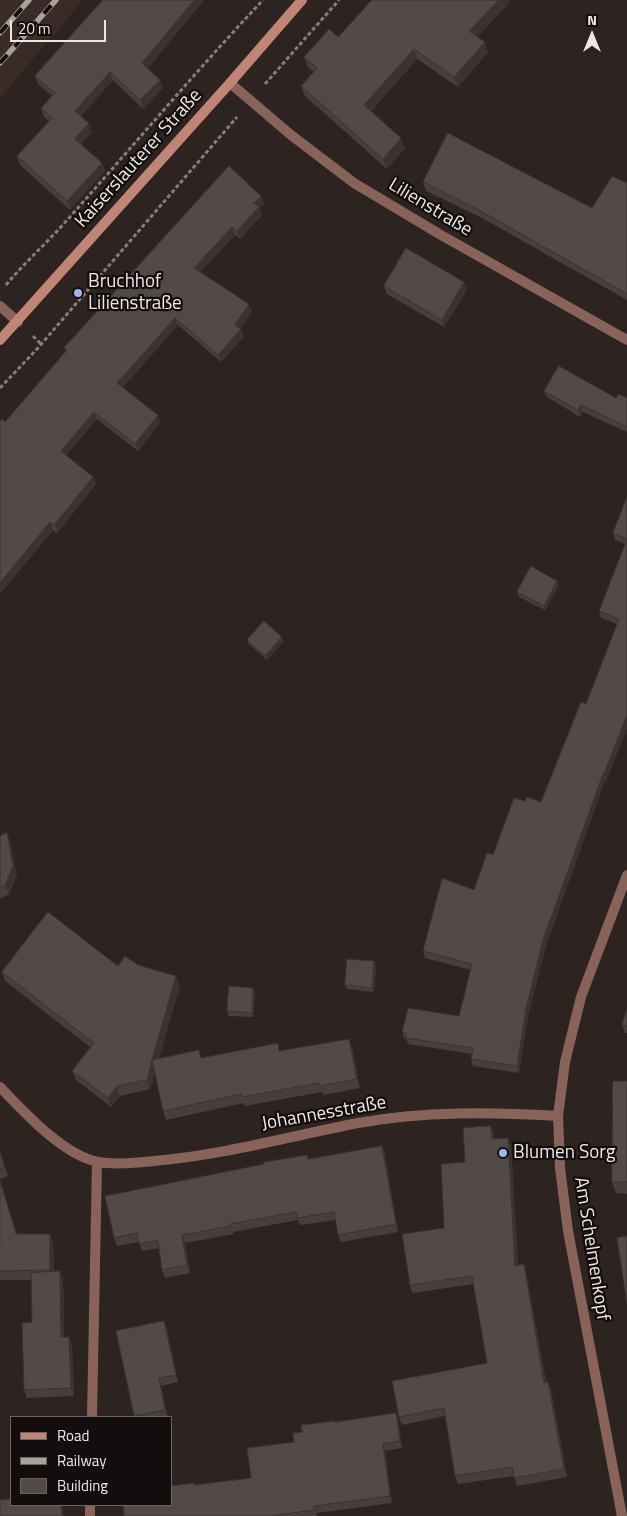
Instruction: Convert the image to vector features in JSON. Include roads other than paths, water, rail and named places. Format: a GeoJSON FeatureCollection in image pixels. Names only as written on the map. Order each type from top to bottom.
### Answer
{"type":"FeatureCollection","features":[{"type":"Feature","properties":{"kind":"main road","name":"Kaiserslauterer Straße"},"geometry":{"type":"LineString","coordinates":[[0,340],[18,322],[302,0]]}},
{"type":"Feature","properties":{"kind":"street","name":"Lilienstraße"},"geometry":{"type":"LineString","coordinates":[[230,83],[291,135],[354,183],[440,235],[627,340]]}},
{"type":"Feature","properties":{"kind":"street"},"geometry":{"type":"LineString","coordinates":[[0,306],[18,322]]}},
{"type":"Feature","properties":{"kind":"street","name":"Am Schelmenkopf"},"geometry":{"type":"LineString","coordinates":[[622,1516],[568,1231],[560,1168],[558,1116],[565,1062],[581,997],[627,875]]}},
{"type":"Feature","properties":{"kind":"street","name":"Johannesstraße"},"geometry":{"type":"LineString","coordinates":[[0,1087],[35,1124],[72,1151],[97,1162],[136,1163],[183,1158],[361,1123],[426,1115],[494,1112],[558,1116]]}},
{"type":"Feature","properties":{"kind":"street"},"geometry":{"type":"LineString","coordinates":[[92,1416],[97,1162]]}},
{"type":"Feature","properties":{"kind":"railway"},"geometry":{"type":"LineString","coordinates":[[0,33],[29,0]]}},
{"type":"Feature","properties":{"kind":"railway"},"geometry":{"type":"LineString","coordinates":[[0,63],[56,0]]}},
{"type":"Feature","properties":{"kind":"place","name":"Bruchhof Lilienstraße"},"geometry":{"type":"Point","coordinates":[78,293]}},
{"type":"Feature","properties":{"kind":"place","name":"Blumen Sorg"},"geometry":{"type":"Point","coordinates":[503,1153]}}]}
